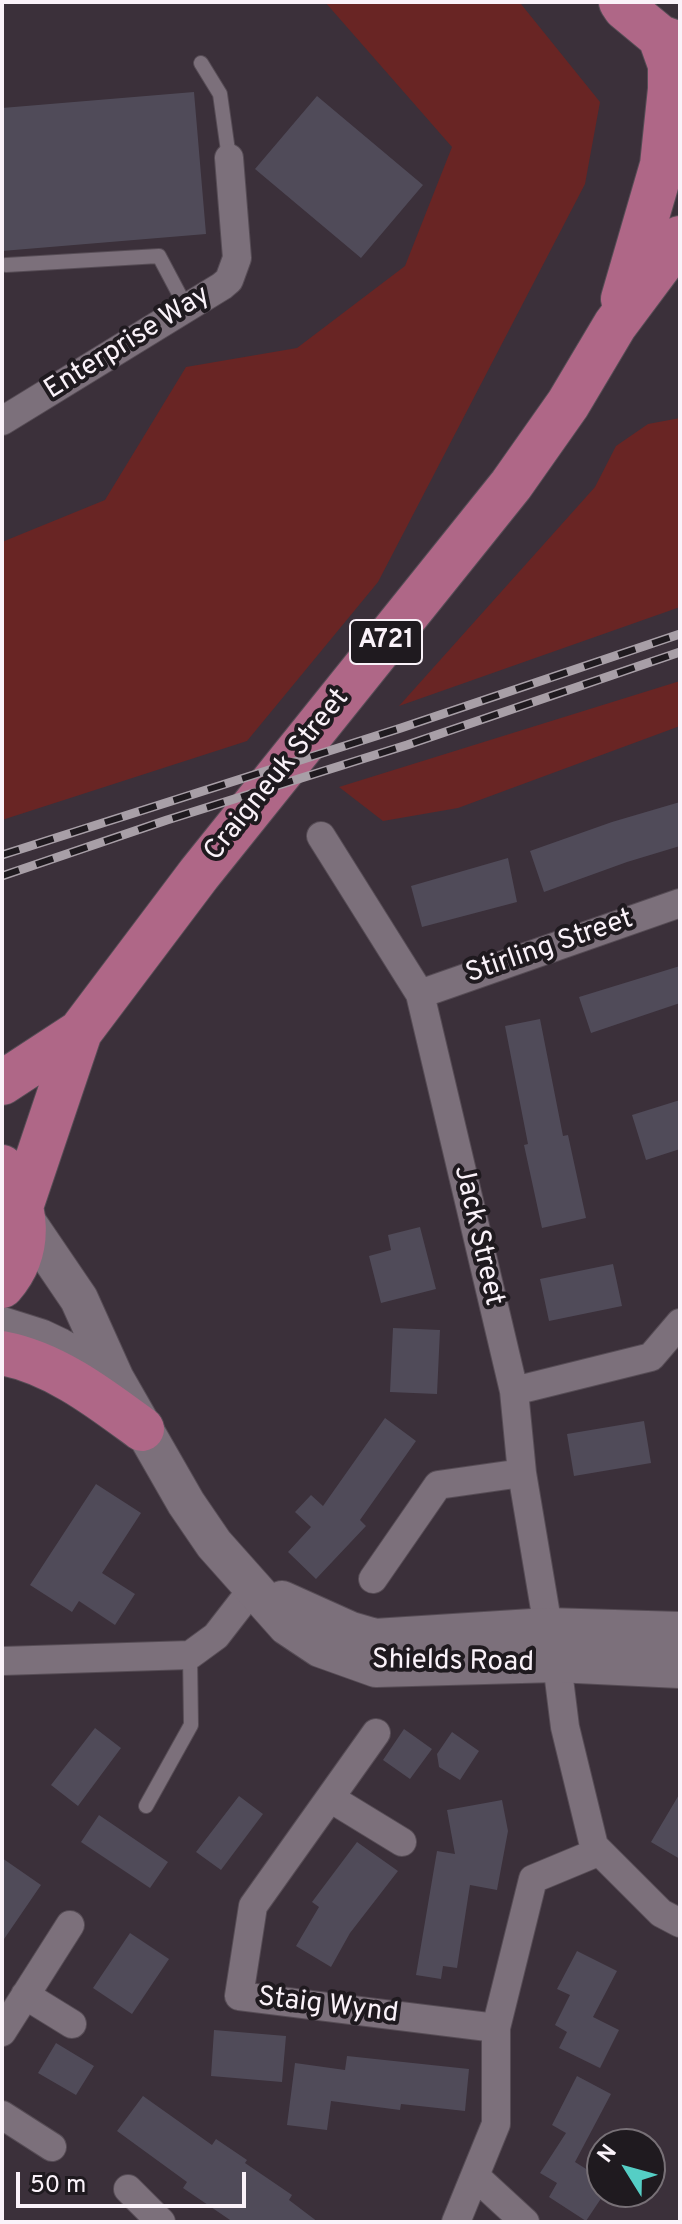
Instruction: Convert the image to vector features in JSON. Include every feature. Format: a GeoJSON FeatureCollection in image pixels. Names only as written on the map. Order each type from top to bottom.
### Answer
{"type":"FeatureCollection","features":[{"type":"Feature","properties":{"kind":"main road","name":"Craigneuk Street"},"geometry":{"type":"LineString","coordinates":[[615,325],[662,165],[670,89],[670,41],[621,2]]}},
{"type":"Feature","properties":{"kind":"main road","name":"Craigneuk Street"},"geometry":{"type":"LineString","coordinates":[[2,1286],[10,1276],[22,1248],[16,1196],[80,1032],[199,874],[511,485],[568,404],[615,325],[680,238]]}},
{"type":"Feature","properties":{"kind":"main road","name":"Craigneuk Street"},"geometry":{"type":"LineString","coordinates":[[2,1083],[80,1032]]}},
{"type":"Feature","properties":{"kind":"main road","name":"Shields Road"},"geometry":{"type":"LineString","coordinates":[[16,1196],[79,1299],[115,1379],[186,1503],[214,1544],[287,1626],[320,1648],[376,1668],[557,1663],[680,1669]]}},
{"type":"Feature","properties":{"kind":"main road"},"geometry":{"type":"LineString","coordinates":[[2,1326],[40,1338],[115,1379]]}},
{"type":"Feature","properties":{"kind":"main road"},"geometry":{"type":"LineString","coordinates":[[2,1353],[24,1357],[87,1389],[142,1429]]}},
{"type":"Feature","properties":{"kind":"main road","name":"Shields Road"},"geometry":{"type":"LineString","coordinates":[[254,1587],[325,1620],[375,1638],[548,1627],[680,1631]]}},
{"type":"Feature","properties":{"kind":"street","name":"Enterprise Way"},"geometry":{"type":"LineString","coordinates":[[2,421],[229,280],[237,258],[229,158]]}},
{"type":"Feature","properties":{"kind":"street","name":"Jack Street"},"geometry":{"type":"LineString","coordinates":[[321,836],[420,994],[514,1391],[522,1473],[557,1663],[565,1727],[598,1852]]}},
{"type":"Feature","properties":{"kind":"street","name":"Stirling Street"},"geometry":{"type":"LineString","coordinates":[[420,994],[680,903]]}},
{"type":"Feature","properties":{"kind":"street"},"geometry":{"type":"LineString","coordinates":[[514,1391],[651,1357],[680,1323]]}},
{"type":"Feature","properties":{"kind":"street"},"geometry":{"type":"LineString","coordinates":[[373,1579],[438,1485],[522,1473]]}},
{"type":"Feature","properties":{"kind":"street"},"geometry":{"type":"LineString","coordinates":[[2,1661],[190,1655],[216,1636],[254,1587]]}},
{"type":"Feature","properties":{"kind":"street","name":"Staig Wynd"},"geometry":{"type":"LineString","coordinates":[[376,1733],[253,1906],[239,1996],[496,2028]]}},
{"type":"Feature","properties":{"kind":"street"},"geometry":{"type":"LineString","coordinates":[[330,1798],[402,1842]]}},
{"type":"Feature","properties":{"kind":"street"},"geometry":{"type":"LineString","coordinates":[[456,2222],[496,2124],[496,2028],[533,1879],[598,1852],[661,1913],[680,1923]]}},
{"type":"Feature","properties":{"kind":"street"},"geometry":{"type":"LineString","coordinates":[[2,2032],[70,1925]]}},
{"type":"Feature","properties":{"kind":"street"},"geometry":{"type":"LineString","coordinates":[[25,1995],[72,2024]]}},
{"type":"Feature","properties":{"kind":"street"},"geometry":{"type":"LineString","coordinates":[[2,2115],[52,2147]]}},
{"type":"Feature","properties":{"kind":"street"},"geometry":{"type":"LineString","coordinates":[[475,2176],[525,2222]]}},
{"type":"Feature","properties":{"kind":"street"},"geometry":{"type":"LineString","coordinates":[[128,2189],[161,2222]]}},
{"type":"Feature","properties":{"kind":"lane"},"geometry":{"type":"LineString","coordinates":[[201,63],[220,94],[229,158]]}},
{"type":"Feature","properties":{"kind":"lane"},"geometry":{"type":"LineString","coordinates":[[6,265],[159,256],[186,307]]}},
{"type":"Feature","properties":{"kind":"lane"},"geometry":{"type":"LineString","coordinates":[[146,1806],[191,1725],[190,1655]]}},
{"type":"Feature","properties":{"kind":"shaded area"},"geometry":{"type":"Polygon","coordinates":[[[325,2],[521,4],[600,102],[585,184],[378,582],[247,741],[2,820],[2,542],[105,500],[186,367],[297,348],[405,266],[452,147],[325,2]]]}},
{"type":"Feature","properties":{"kind":"shaded area"},"geometry":{"type":"Polygon","coordinates":[[[680,418],[680,607],[399,706],[595,487],[616,446],[648,424],[680,418]]]}},
{"type":"Feature","properties":{"kind":"shaded area"},"geometry":{"type":"Polygon","coordinates":[[[680,681],[680,726],[458,808],[383,821],[339,787],[680,681]]]}},
{"type":"Feature","properties":{"kind":"building"},"geometry":{"type":"Polygon","coordinates":[[[194,92],[206,234],[2,251],[2,108],[194,92]]]}},
{"type":"Feature","properties":{"kind":"building"},"geometry":{"type":"Polygon","coordinates":[[[317,96],[423,185],[361,258],[255,169],[317,96]]]}},
{"type":"Feature","properties":{"kind":"building"},"geometry":{"type":"Polygon","coordinates":[[[680,802],[680,846],[544,892],[530,851],[680,802]]]}},
{"type":"Feature","properties":{"kind":"building"},"geometry":{"type":"Polygon","coordinates":[[[508,858],[517,902],[422,927],[411,886],[508,858]]]}},
{"type":"Feature","properties":{"kind":"building"},"geometry":{"type":"Polygon","coordinates":[[[680,966],[680,1003],[591,1033],[579,997],[680,966]]]}},
{"type":"Feature","properties":{"kind":"building"},"geometry":{"type":"Polygon","coordinates":[[[540,1019],[563,1136],[568,1135],[586,1218],[542,1228],[524,1145],[528,1144],[505,1026],[540,1019]]]}},
{"type":"Feature","properties":{"kind":"building"},"geometry":{"type":"Polygon","coordinates":[[[680,1100],[680,1149],[646,1160],[632,1115],[680,1100]]]}},
{"type":"Feature","properties":{"kind":"building"},"geometry":{"type":"Polygon","coordinates":[[[420,1227],[436,1289],[381,1303],[369,1256],[391,1250],[388,1235],[420,1227]]]}},
{"type":"Feature","properties":{"kind":"building"},"geometry":{"type":"Polygon","coordinates":[[[613,1264],[622,1306],[549,1321],[540,1279],[613,1264]]]}},
{"type":"Feature","properties":{"kind":"building"},"geometry":{"type":"Polygon","coordinates":[[[393,1328],[440,1330],[437,1394],[390,1392],[393,1328]]]}},
{"type":"Feature","properties":{"kind":"building"},"geometry":{"type":"Polygon","coordinates":[[[385,1418],[416,1441],[360,1520],[366,1526],[316,1579],[288,1552],[311,1527],[295,1512],[311,1495],[323,1506],[385,1418]]]}},
{"type":"Feature","properties":{"kind":"building"},"geometry":{"type":"Polygon","coordinates":[[[644,1421],[651,1463],[574,1476],[567,1434],[644,1421]]]}},
{"type":"Feature","properties":{"kind":"building"},"geometry":{"type":"Polygon","coordinates":[[[96,1484],[141,1513],[102,1573],[135,1594],[115,1625],[79,1601],[72,1612],[30,1585],[96,1484]]]}},
{"type":"Feature","properties":{"kind":"building"},"geometry":{"type":"Polygon","coordinates":[[[95,1728],[121,1748],[78,1806],[51,1785],[95,1728]]]}},
{"type":"Feature","properties":{"kind":"building"},"geometry":{"type":"Polygon","coordinates":[[[404,1729],[432,1749],[410,1779],[383,1760],[404,1729]]]}},
{"type":"Feature","properties":{"kind":"building"},"geometry":{"type":"Polygon","coordinates":[[[452,1732],[479,1751],[460,1780],[439,1767],[437,1754],[452,1732]]]}},
{"type":"Feature","properties":{"kind":"building"},"geometry":{"type":"Polygon","coordinates":[[[680,1793],[680,1859],[651,1842],[680,1793]]]}},
{"type":"Feature","properties":{"kind":"building"},"geometry":{"type":"Polygon","coordinates":[[[239,1796],[263,1814],[221,1870],[196,1852],[239,1796]]]}},
{"type":"Feature","properties":{"kind":"building"},"geometry":{"type":"Polygon","coordinates":[[[502,1800],[508,1831],[497,1890],[470,1885],[457,1968],[443,1966],[441,1979],[416,1975],[437,1851],[455,1854],[447,1810],[502,1800]]]}},
{"type":"Feature","properties":{"kind":"building"},"geometry":{"type":"Polygon","coordinates":[[[99,1815],[168,1862],[150,1888],[81,1842],[99,1815]]]}},
{"type":"Feature","properties":{"kind":"building"},"geometry":{"type":"Polygon","coordinates":[[[357,1842],[398,1871],[350,1933],[331,1967],[296,1946],[319,1907],[312,1902],[357,1842]]]}},
{"type":"Feature","properties":{"kind":"building"},"geometry":{"type":"Polygon","coordinates":[[[2,1858],[41,1885],[2,1942],[2,1858]]]}},
{"type":"Feature","properties":{"kind":"building"},"geometry":{"type":"Polygon","coordinates":[[[130,1933],[169,1959],[132,2014],[93,1988],[130,1933]]]}},
{"type":"Feature","properties":{"kind":"building"},"geometry":{"type":"Polygon","coordinates":[[[577,1951],[617,1971],[593,2017],[619,2030],[600,2068],[559,2048],[567,2032],[555,2025],[570,1995],[557,1989],[577,1951]]]}},
{"type":"Feature","properties":{"kind":"building"},"geometry":{"type":"Polygon","coordinates":[[[214,2030],[286,2036],[282,2082],[211,2076],[214,2030]]]}},
{"type":"Feature","properties":{"kind":"building"},"geometry":{"type":"Polygon","coordinates":[[[56,2043],[94,2066],[76,2095],[38,2073],[56,2043]]]}},
{"type":"Feature","properties":{"kind":"building"},"geometry":{"type":"Polygon","coordinates":[[[347,2056],[469,2069],[465,2111],[401,2104],[400,2110],[331,2101],[327,2130],[287,2125],[295,2063],[345,2070],[347,2056]]]}},
{"type":"Feature","properties":{"kind":"building"},"geometry":{"type":"Polygon","coordinates":[[[577,2076],[611,2094],[593,2128],[586,2128],[586,2141],[575,2162],[586,2169],[586,2208],[595,2208],[586,2221],[549,2197],[557,2183],[540,2173],[566,2133],[552,2125],[577,2076]]]}},
{"type":"Feature","properties":{"kind":"building"},"geometry":{"type":"Polygon","coordinates":[[[143,2096],[212,2145],[216,2139],[247,2160],[245,2163],[292,2195],[289,2200],[318,2222],[233,2222],[183,2188],[187,2182],[117,2131],[143,2096]]]}},
{"type":"Feature","properties":{"kind":"railway"},"geometry":{"type":"LineString","coordinates":[[2,855],[401,728],[680,634]]}},
{"type":"Feature","properties":{"kind":"railway"},"geometry":{"type":"LineString","coordinates":[[2,876],[167,820],[407,745],[680,652]]}}]}
